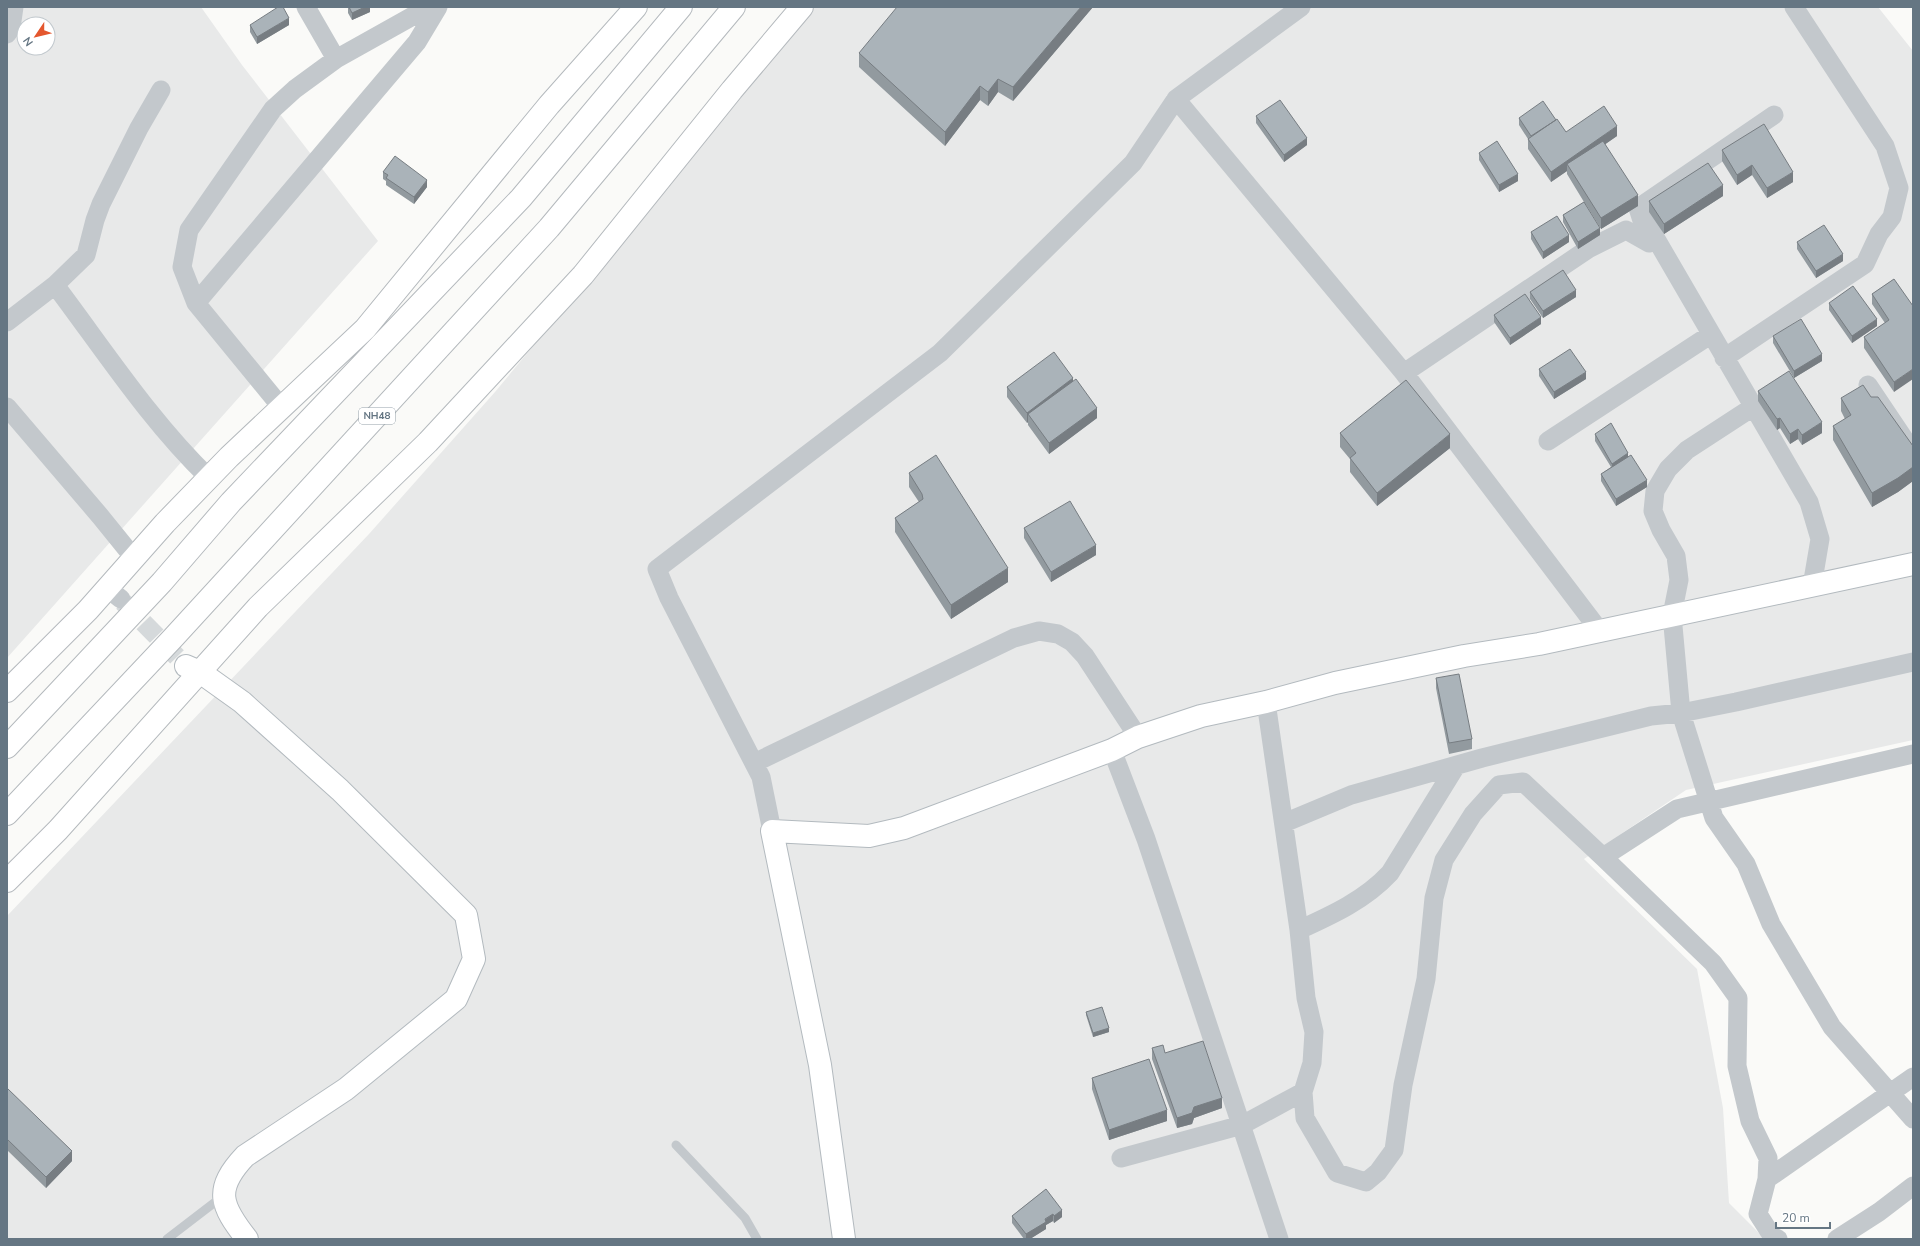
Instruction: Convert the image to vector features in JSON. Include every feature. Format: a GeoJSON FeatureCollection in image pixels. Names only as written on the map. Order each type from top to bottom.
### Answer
{"type":"FeatureCollection","features":[{"type":"Feature","properties":{"kind":"main road"},"geometry":{"type":"LineString","coordinates":[[7,747],[162,582],[231,502],[521,198],[681,7]]}},
{"type":"Feature","properties":{"kind":"main road","name":"NH48"},"geometry":{"type":"LineString","coordinates":[[7,814],[173,638],[544,234],[734,7]]}},
{"type":"Feature","properties":{"kind":"main road"},"geometry":{"type":"LineString","coordinates":[[7,881],[58,830],[193,669],[428,442],[583,275],[732,90],[802,7]]}},
{"type":"Feature","properties":{"kind":"main road"},"geometry":{"type":"LineString","coordinates":[[7,691],[88,610],[114,594],[134,558],[209,478],[365,329],[627,10]]}},
{"type":"Feature","properties":{"kind":"main road"},"geometry":{"type":"LineString","coordinates":[[844,1239],[820,1065],[772,831],[869,836],[904,828],[1112,750],[1138,737],[1201,716],[1266,702],[1335,683],[1464,656],[1538,644],[1913,564]]}},
{"type":"Feature","properties":{"kind":"main road"},"geometry":{"type":"LineString","coordinates":[[193,669],[242,702],[340,790],[466,915],[474,959],[456,999],[346,1089],[245,1156],[233,1168],[225,1182],[224,1196],[227,1211],[247,1239]]}},
{"type":"Feature","properties":{"kind":"street"},"geometry":{"type":"LineString","coordinates":[[7,34],[11,28],[14,7]]}},
{"type":"Feature","properties":{"kind":"street"},"geometry":{"type":"LineString","coordinates":[[306,7],[336,59]]}},
{"type":"Feature","properties":{"kind":"street"},"geometry":{"type":"LineString","coordinates":[[282,408],[196,303],[182,267],[189,230],[273,109],[295,90],[336,59],[429,7]]}},
{"type":"Feature","properties":{"kind":"street"},"geometry":{"type":"LineString","coordinates":[[196,303],[417,42],[438,7]]}},
{"type":"Feature","properties":{"kind":"street"},"geometry":{"type":"LineString","coordinates":[[772,831],[761,777],[669,598],[657,569],[940,353],[1133,163],[1176,99],[1301,7]]}},
{"type":"Feature","properties":{"kind":"street"},"geometry":{"type":"LineString","coordinates":[[1724,358],[1865,264],[1879,234],[1892,217],[1899,188],[1885,146],[1794,7]]}},
{"type":"Feature","properties":{"kind":"street"},"geometry":{"type":"LineString","coordinates":[[7,322],[55,285],[86,255],[95,220],[101,204],[139,128],[161,90]]}},
{"type":"Feature","properties":{"kind":"street"},"geometry":{"type":"LineString","coordinates":[[1176,99],[1404,373],[1599,630]]}},
{"type":"Feature","properties":{"kind":"street"},"geometry":{"type":"LineString","coordinates":[[1638,208],[1774,115]]}},
{"type":"Feature","properties":{"kind":"street"},"geometry":{"type":"LineString","coordinates":[[1404,373],[1588,249],[1626,230],[1649,243],[1638,208]]}},
{"type":"Feature","properties":{"kind":"street"},"geometry":{"type":"LineString","coordinates":[[1638,208],[1710,335],[1809,502],[1820,539],[1812,586]]}},
{"type":"Feature","properties":{"kind":"street"},"geometry":{"type":"LineString","coordinates":[[55,285],[148,409],[190,460],[209,478]]}},
{"type":"Feature","properties":{"kind":"street"},"geometry":{"type":"LineString","coordinates":[[1548,441],[1710,335]]}},
{"type":"Feature","properties":{"kind":"street"},"geometry":{"type":"LineString","coordinates":[[1868,385],[1913,452]]}},
{"type":"Feature","properties":{"kind":"street"},"geometry":{"type":"LineString","coordinates":[[7,406],[134,558]]}},
{"type":"Feature","properties":{"kind":"street"},"geometry":{"type":"LineString","coordinates":[[1752,407],[1687,450],[1668,469],[1655,491],[1653,511],[1661,530],[1676,556],[1679,580],[1672,615],[1681,712],[1714,818],[1746,864],[1771,924],[1832,1027],[1890,1094],[1913,1118]]}},
{"type":"Feature","properties":{"kind":"street"},"geometry":{"type":"LineString","coordinates":[[754,763],[1014,638],[1039,631],[1058,634],[1072,642],[1085,656],[1138,737]]}},
{"type":"Feature","properties":{"kind":"street"},"geometry":{"type":"LineString","coordinates":[[1284,823],[1351,795],[1456,766],[1651,716],[1681,712],[1913,662]]}},
{"type":"Feature","properties":{"kind":"street"},"geometry":{"type":"LineString","coordinates":[[1266,702],[1299,930],[1306,998],[1314,1032],[1312,1063],[1303,1092],[1305,1118],[1337,1173],[1366,1182],[1378,1172],[1394,1150],[1403,1085],[1426,979],[1434,898],[1444,860],[1473,814],[1499,785],[1523,782],[1713,963],[1738,998],[1737,1066],[1750,1121],[1768,1158],[1766,1179],[1758,1214],[1772,1236],[1778,1239]]}},
{"type":"Feature","properties":{"kind":"street"},"geometry":{"type":"LineString","coordinates":[[1112,750],[1146,839],[1279,1239]]}},
{"type":"Feature","properties":{"kind":"street"},"geometry":{"type":"LineString","coordinates":[[1603,857],[1677,809],[1708,800],[1913,755]]}},
{"type":"Feature","properties":{"kind":"street"},"geometry":{"type":"LineString","coordinates":[[1299,930],[1362,898],[1377,888],[1390,873],[1456,766]]}},
{"type":"Feature","properties":{"kind":"street"},"geometry":{"type":"LineString","coordinates":[[1766,1179],[1913,1077]]}},
{"type":"Feature","properties":{"kind":"street"},"geometry":{"type":"LineString","coordinates":[[1121,1158],[1242,1125],[1303,1092]]}},
{"type":"Feature","properties":{"kind":"street"},"geometry":{"type":"LineString","coordinates":[[1837,1239],[1913,1186]]}},
{"type":"Feature","properties":{"kind":"lane"},"geometry":{"type":"LineString","coordinates":[[676,1145],[745,1218],[757,1239]]}},
{"type":"Feature","properties":{"kind":"lane"},"geometry":{"type":"LineString","coordinates":[[167,1239],[224,1196]]}},
{"type":"Feature","properties":{"kind":"shaded area"},"geometry":{"type":"Polygon","coordinates":[[[7,7],[201,7],[242,65],[378,241],[7,658],[7,7]]]}},
{"type":"Feature","properties":{"kind":"shaded area"},"geometry":{"type":"Polygon","coordinates":[[[815,7],[1878,7],[1913,51],[1913,740],[1686,790],[1584,859],[1697,969],[1723,1108],[1729,1203],[1765,1239],[7,1239],[7,916],[369,534],[495,392],[815,7]]]}},
{"type":"Feature","properties":{"kind":"building"},"geometry":{"type":"Polygon","coordinates":[[[278,7],[283,7],[289,18],[257,37],[250,25],[278,7]]]}},
{"type":"Feature","properties":{"kind":"building"},"geometry":{"type":"Polygon","coordinates":[[[349,7],[365,7],[352,13],[349,7]]]}},
{"type":"Feature","properties":{"kind":"building"},"geometry":{"type":"Polygon","coordinates":[[[897,7],[1081,7],[1013,87],[998,79],[988,92],[980,86],[945,132],[859,53],[897,7]]]}},
{"type":"Feature","properties":{"kind":"building"},"geometry":{"type":"Polygon","coordinates":[[[1280,100],[1307,138],[1284,155],[1256,116],[1280,100]]]}},
{"type":"Feature","properties":{"kind":"building"},"geometry":{"type":"Polygon","coordinates":[[[1543,101],[1556,120],[1531,136],[1519,118],[1543,101]]]}},
{"type":"Feature","properties":{"kind":"building"},"geometry":{"type":"Polygon","coordinates":[[[1604,106],[1617,126],[1551,172],[1528,139],[1557,119],[1566,132],[1604,106]]]}},
{"type":"Feature","properties":{"kind":"building"},"geometry":{"type":"Polygon","coordinates":[[[1764,124],[1793,172],[1767,188],[1752,165],[1737,175],[1722,150],[1764,124]]]}},
{"type":"Feature","properties":{"kind":"building"},"geometry":{"type":"Polygon","coordinates":[[[1497,141],[1518,174],[1499,185],[1479,153],[1497,141]]]}},
{"type":"Feature","properties":{"kind":"building"},"geometry":{"type":"Polygon","coordinates":[[[1603,141],[1638,195],[1601,218],[1567,164],[1603,141]]]}},
{"type":"Feature","properties":{"kind":"building"},"geometry":{"type":"Polygon","coordinates":[[[395,156],[427,180],[414,197],[386,178],[388,175],[383,172],[395,156]]]}},
{"type":"Feature","properties":{"kind":"building"},"geometry":{"type":"Polygon","coordinates":[[[1708,163],[1723,185],[1664,224],[1649,201],[1708,163]]]}},
{"type":"Feature","properties":{"kind":"building"},"geometry":{"type":"Polygon","coordinates":[[[1584,202],[1600,228],[1578,242],[1563,215],[1584,202]]]}},
{"type":"Feature","properties":{"kind":"building"},"geometry":{"type":"Polygon","coordinates":[[[1557,216],[1569,235],[1543,252],[1531,232],[1557,216]]]}},
{"type":"Feature","properties":{"kind":"building"},"geometry":{"type":"Polygon","coordinates":[[[1824,225],[1843,254],[1816,271],[1797,242],[1824,225]]]}},
{"type":"Feature","properties":{"kind":"building"},"geometry":{"type":"Polygon","coordinates":[[[1563,270],[1576,290],[1543,311],[1530,292],[1563,270]]]}},
{"type":"Feature","properties":{"kind":"building"},"geometry":{"type":"Polygon","coordinates":[[[1894,279],[1913,306],[1913,369],[1894,382],[1864,337],[1889,320],[1872,294],[1894,279]]]}},
{"type":"Feature","properties":{"kind":"building"},"geometry":{"type":"Polygon","coordinates":[[[1853,286],[1877,319],[1852,336],[1829,303],[1853,286]]]}},
{"type":"Feature","properties":{"kind":"building"},"geometry":{"type":"Polygon","coordinates":[[[1525,294],[1541,317],[1510,338],[1494,315],[1525,294]]]}},
{"type":"Feature","properties":{"kind":"building"},"geometry":{"type":"Polygon","coordinates":[[[1801,319],[1822,354],[1794,371],[1773,336],[1801,319]]]}},
{"type":"Feature","properties":{"kind":"building"},"geometry":{"type":"Polygon","coordinates":[[[1570,349],[1586,372],[1554,392],[1539,369],[1570,349]]]}},
{"type":"Feature","properties":{"kind":"building"},"geometry":{"type":"Polygon","coordinates":[[[1054,352],[1073,378],[1027,413],[1007,387],[1054,352]]]}},
{"type":"Feature","properties":{"kind":"building"},"geometry":{"type":"Polygon","coordinates":[[[1789,371],[1822,422],[1802,435],[1798,429],[1790,434],[1780,418],[1777,419],[1758,391],[1789,371]]]}},
{"type":"Feature","properties":{"kind":"building"},"geometry":{"type":"Polygon","coordinates":[[[1076,379],[1097,408],[1049,443],[1028,414],[1076,379]]]}},
{"type":"Feature","properties":{"kind":"building"},"geometry":{"type":"Polygon","coordinates":[[[1406,380],[1450,434],[1377,493],[1350,458],[1356,453],[1340,433],[1406,380]]]}},
{"type":"Feature","properties":{"kind":"building"},"geometry":{"type":"Polygon","coordinates":[[[1863,385],[1871,397],[1878,397],[1913,446],[1913,467],[1898,478],[1872,493],[1833,426],[1851,415],[1841,398],[1863,385]]]}},
{"type":"Feature","properties":{"kind":"building"},"geometry":{"type":"Polygon","coordinates":[[[1611,423],[1628,453],[1612,464],[1595,434],[1611,423]]]}},
{"type":"Feature","properties":{"kind":"building"},"geometry":{"type":"Polygon","coordinates":[[[936,455],[1008,568],[951,605],[895,518],[923,499],[922,494],[909,473],[936,455]]]}},
{"type":"Feature","properties":{"kind":"building"},"geometry":{"type":"Polygon","coordinates":[[[1631,455],[1647,480],[1616,499],[1601,474],[1631,455]]]}},
{"type":"Feature","properties":{"kind":"building"},"geometry":{"type":"Polygon","coordinates":[[[1070,501],[1096,545],[1051,572],[1024,528],[1070,501]]]}},
{"type":"Feature","properties":{"kind":"building"},"geometry":{"type":"Polygon","coordinates":[[[1459,674],[1472,739],[1449,743],[1436,678],[1459,674]]]}},
{"type":"Feature","properties":{"kind":"building"},"geometry":{"type":"Polygon","coordinates":[[[1102,1007],[1109,1028],[1093,1033],[1086,1012],[1102,1007]]]}},
{"type":"Feature","properties":{"kind":"building"},"geometry":{"type":"Polygon","coordinates":[[[1203,1041],[1222,1098],[1194,1107],[1192,1113],[1177,1118],[1152,1048],[1163,1045],[1165,1053],[1203,1041]]]}},
{"type":"Feature","properties":{"kind":"building"},"geometry":{"type":"Polygon","coordinates":[[[1149,1059],[1167,1110],[1109,1130],[1092,1078],[1149,1059]]]}},
{"type":"Feature","properties":{"kind":"building"},"geometry":{"type":"Polygon","coordinates":[[[7,1088],[72,1151],[46,1177],[7,1139],[7,1088]]]}},
{"type":"Feature","properties":{"kind":"building"},"geometry":{"type":"Polygon","coordinates":[[[1046,1189],[1062,1210],[1054,1216],[1053,1214],[1045,1219],[1046,1222],[1026,1234],[1012,1216],[1046,1189]]]}},
{"type":"Feature","properties":{"kind":"tunnel"},"geometry":{"type":"LineString","coordinates":[[123,602],[186,666]]}}]}
